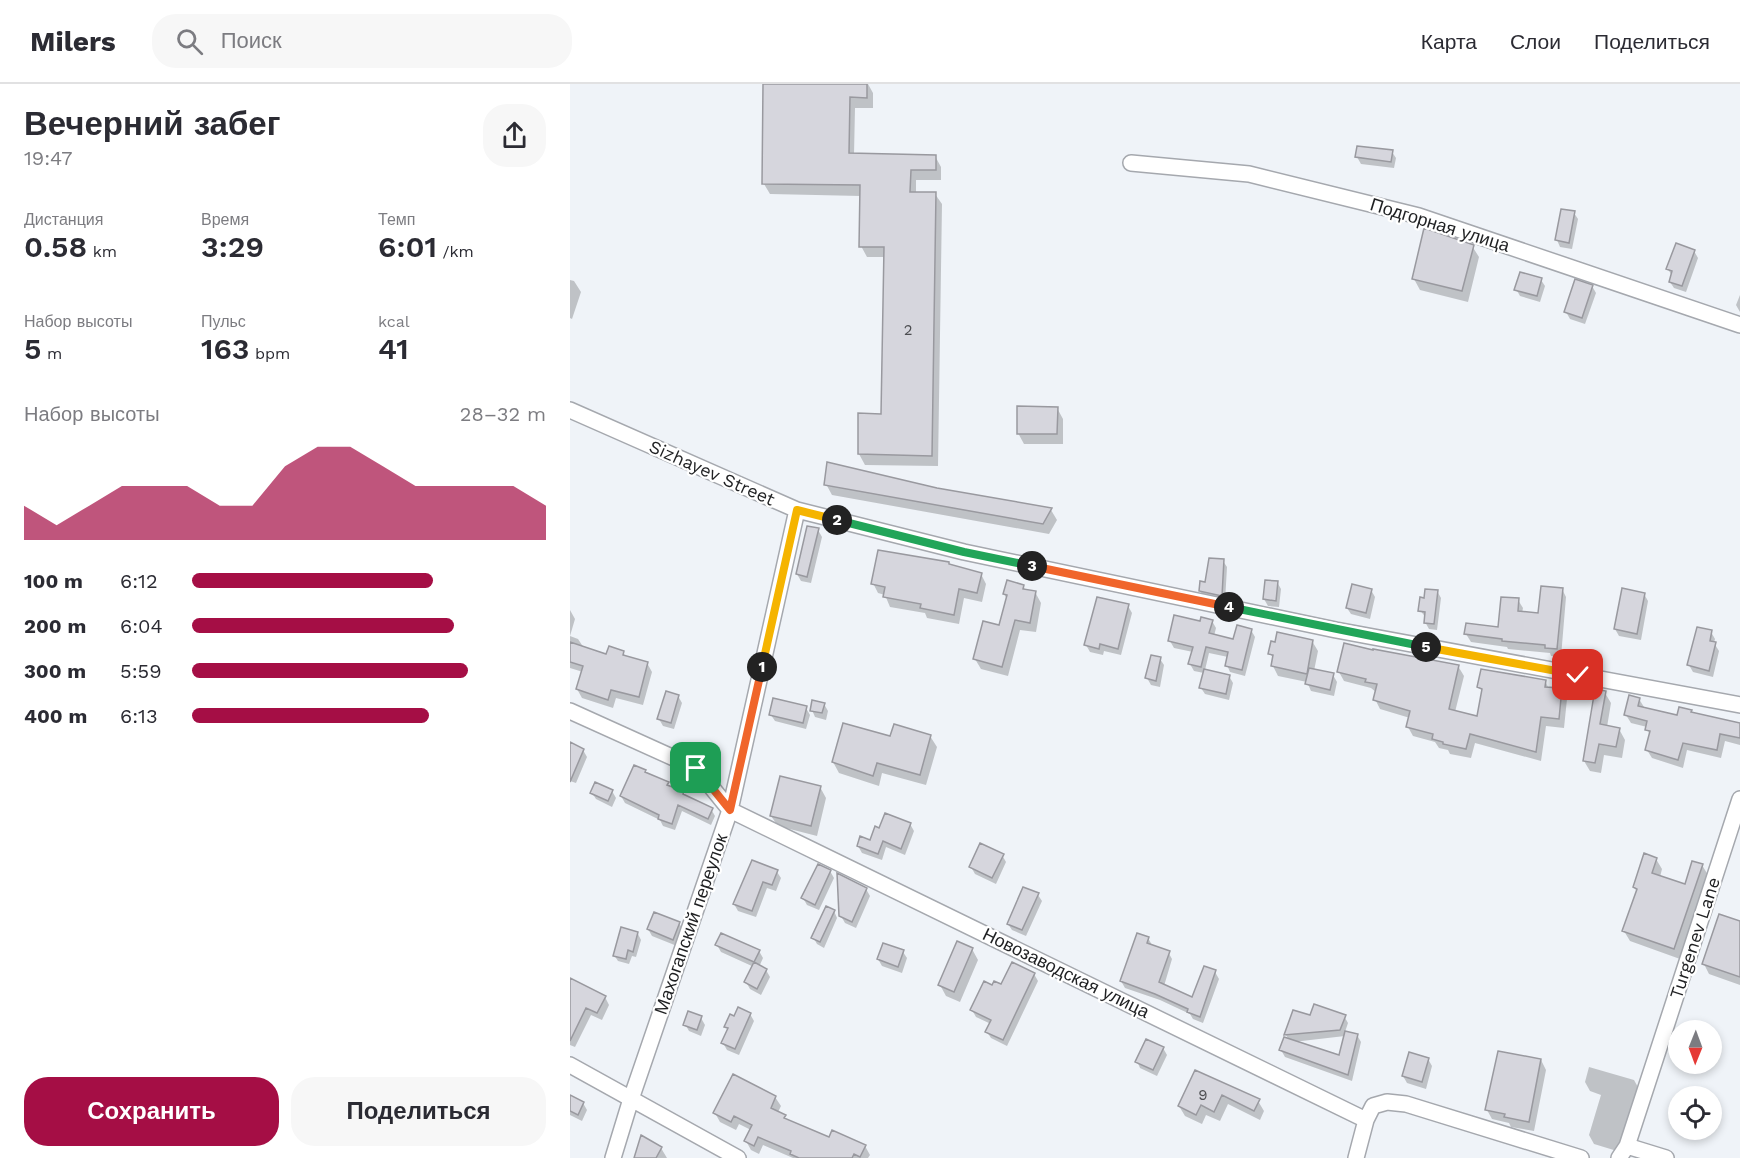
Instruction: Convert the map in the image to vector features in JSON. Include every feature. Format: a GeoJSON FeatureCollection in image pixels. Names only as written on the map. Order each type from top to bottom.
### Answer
{"type":"FeatureCollection","features":[{"type":"Feature","properties":{"kind":"street","name":"Подгорная улица"},"geometry":{"type":"LineString","coordinates":[[1131,163],[1249,174],[1419,216],[1740,325]]}},
{"type":"Feature","properties":{"kind":"street","name":"Sizhayev Street"},"geometry":{"type":"LineString","coordinates":[[570,410],[797,510],[964,552],[1324,628],[1740,705]]}},
{"type":"Feature","properties":{"kind":"street","name":"Махогапский переулок"},"geometry":{"type":"LineString","coordinates":[[613,1158],[730,810],[797,510]]}},
{"type":"Feature","properties":{"kind":"street","name":"Новозаводская улица"},"geometry":{"type":"LineString","coordinates":[[570,711],[696,768],[730,810],[1366,1120]]}},
{"type":"Feature","properties":{"kind":"street","name":"Turgenev Lane"},"geometry":{"type":"LineString","coordinates":[[1623,1152],[1740,799]]}},
{"type":"Feature","properties":{"kind":"street"},"geometry":{"type":"LineString","coordinates":[[570,1065],[738,1158]]}},
{"type":"Feature","properties":{"kind":"street"},"geometry":{"type":"LineString","coordinates":[[1356,1158],[1366,1120],[1373,1106],[1387,1102],[1406,1104],[1581,1158]]}},
{"type":"Feature","properties":{"kind":"street"},"geometry":{"type":"LineString","coordinates":[[1623,1152],[1666,1158]]}},
{"type":"Feature","properties":{"kind":"building"},"geometry":{"type":"Polygon","coordinates":[[[763,84],[867,84],[867,98],[850,97],[849,153],[936,155],[936,170],[911,170],[910,192],[936,192],[932,456],[858,454],[858,413],[881,414],[884,247],[859,247],[860,185],[762,184],[763,84]]]}},
{"type":"Feature","properties":{"kind":"building"},"geometry":{"type":"Polygon","coordinates":[[[1357,146],[1393,150],[1391,162],[1355,157],[1357,146]]]}},
{"type":"Feature","properties":{"kind":"building"},"geometry":{"type":"Polygon","coordinates":[[[1561,209],[1575,211],[1569,243],[1555,240],[1561,209]]]}},
{"type":"Feature","properties":{"kind":"building"},"geometry":{"type":"Polygon","coordinates":[[[1424,228],[1474,245],[1462,291],[1412,279],[1424,228]]]}},
{"type":"Feature","properties":{"kind":"building"},"geometry":{"type":"Polygon","coordinates":[[[1676,243],[1695,250],[1682,286],[1669,282],[1672,271],[1666,269],[1676,243]]]}},
{"type":"Feature","properties":{"kind":"building"},"geometry":{"type":"Polygon","coordinates":[[[1520,272],[1542,278],[1537,296],[1514,290],[1520,272]]]}},
{"type":"Feature","properties":{"kind":"building"},"geometry":{"type":"Polygon","coordinates":[[[1575,279],[1593,285],[1582,318],[1564,312],[1575,279]]]}},
{"type":"Feature","properties":{"kind":"building"},"geometry":{"type":"Polygon","coordinates":[[[1017,406],[1058,407],[1057,434],[1017,434],[1017,406]]]}},
{"type":"Feature","properties":{"kind":"building"},"geometry":{"type":"Polygon","coordinates":[[[827,462],[937,488],[1052,508],[1043,524],[824,485],[827,462]]]}},
{"type":"Feature","properties":{"kind":"building"},"geometry":{"type":"Polygon","coordinates":[[[807,526],[819,528],[807,577],[796,574],[807,526]]]}},
{"type":"Feature","properties":{"kind":"building"},"geometry":{"type":"Polygon","coordinates":[[[878,550],[949,562],[949,564],[982,573],[977,593],[959,589],[954,615],[920,608],[921,604],[883,597],[885,587],[871,584],[878,550]]]}},
{"type":"Feature","properties":{"kind":"building"},"geometry":{"type":"Polygon","coordinates":[[[1209,558],[1224,559],[1222,596],[1199,591],[1200,581],[1205,582],[1209,558]]]}},
{"type":"Feature","properties":{"kind":"building"},"geometry":{"type":"Polygon","coordinates":[[[1007,580],[1024,585],[1023,589],[1036,591],[1030,623],[1015,620],[1002,667],[973,659],[983,621],[999,625],[1007,595],[1003,594],[1007,580]]]}},
{"type":"Feature","properties":{"kind":"building"},"geometry":{"type":"Polygon","coordinates":[[[1265,580],[1278,581],[1276,601],[1263,599],[1265,580]]]}},
{"type":"Feature","properties":{"kind":"building"},"geometry":{"type":"Polygon","coordinates":[[[1352,584],[1372,589],[1366,613],[1346,608],[1352,584]]]}},
{"type":"Feature","properties":{"kind":"building"},"geometry":{"type":"Polygon","coordinates":[[[1541,586],[1563,588],[1557,649],[1545,648],[1545,645],[1502,641],[1502,639],[1464,634],[1466,623],[1498,627],[1501,597],[1519,598],[1518,611],[1538,613],[1541,586]]]}},
{"type":"Feature","properties":{"kind":"building"},"geometry":{"type":"Polygon","coordinates":[[[1622,588],[1645,593],[1637,634],[1614,629],[1622,588]]]}},
{"type":"Feature","properties":{"kind":"building"},"geometry":{"type":"Polygon","coordinates":[[[1425,589],[1438,590],[1434,624],[1424,623],[1425,612],[1418,611],[1420,597],[1424,598],[1425,589]]]}},
{"type":"Feature","properties":{"kind":"building"},"geometry":{"type":"Polygon","coordinates":[[[1097,597],[1129,604],[1118,649],[1100,644],[1099,649],[1084,645],[1097,597]]]}},
{"type":"Feature","properties":{"kind":"building"},"geometry":{"type":"Polygon","coordinates":[[[1174,615],[1200,621],[1201,617],[1213,620],[1209,633],[1233,639],[1237,625],[1252,629],[1242,670],[1225,666],[1228,652],[1206,647],[1201,667],[1188,664],[1193,647],[1168,641],[1174,615]]]}},
{"type":"Feature","properties":{"kind":"building"},"geometry":{"type":"Polygon","coordinates":[[[1697,627],[1712,630],[1710,641],[1716,642],[1709,671],[1687,665],[1697,627]]]}},
{"type":"Feature","properties":{"kind":"building"},"geometry":{"type":"Polygon","coordinates":[[[1277,632],[1313,640],[1307,674],[1271,666],[1273,655],[1268,654],[1271,641],[1275,642],[1277,632]]]}},
{"type":"Feature","properties":{"kind":"building"},"geometry":{"type":"Polygon","coordinates":[[[570,642],[606,654],[609,646],[624,651],[623,655],[648,662],[639,697],[611,690],[608,700],[576,689],[583,666],[570,662],[570,642]]]}},
{"type":"Feature","properties":{"kind":"building"},"geometry":{"type":"Polygon","coordinates":[[[1344,643],[1459,665],[1449,709],[1477,716],[1482,689],[1477,687],[1481,669],[1546,680],[1545,687],[1562,688],[1559,719],[1541,717],[1536,752],[1470,734],[1466,749],[1443,744],[1443,742],[1432,739],[1433,734],[1406,727],[1410,711],[1373,700],[1377,684],[1337,672],[1344,643]]]}},
{"type":"Feature","properties":{"kind":"building"},"geometry":{"type":"Polygon","coordinates":[[[1151,655],[1161,657],[1156,681],[1145,678],[1151,655]]]}},
{"type":"Feature","properties":{"kind":"building"},"geometry":{"type":"Polygon","coordinates":[[[1309,668],[1334,673],[1330,690],[1305,684],[1309,668]]]}},
{"type":"Feature","properties":{"kind":"building"},"geometry":{"type":"Polygon","coordinates":[[[1204,669],[1230,675],[1226,694],[1199,688],[1204,669]]]}},
{"type":"Feature","properties":{"kind":"building"},"geometry":{"type":"Polygon","coordinates":[[[1595,689],[1606,691],[1600,724],[1620,728],[1616,747],[1599,744],[1595,763],[1583,761],[1595,689]]]}},
{"type":"Feature","properties":{"kind":"building"},"geometry":{"type":"Polygon","coordinates":[[[666,691],[679,695],[671,723],[657,719],[666,691]]]}},
{"type":"Feature","properties":{"kind":"building"},"geometry":{"type":"Polygon","coordinates":[[[1629,695],[1640,698],[1638,706],[1677,715],[1679,707],[1740,723],[1740,738],[1720,734],[1717,750],[1683,743],[1678,760],[1645,750],[1650,731],[1645,730],[1647,721],[1624,715],[1629,695]]]}},
{"type":"Feature","properties":{"kind":"building"},"geometry":{"type":"Polygon","coordinates":[[[773,698],[807,706],[803,723],[769,715],[773,698]]]}},
{"type":"Feature","properties":{"kind":"building"},"geometry":{"type":"Polygon","coordinates":[[[812,700],[825,703],[822,713],[810,711],[812,700]]]}},
{"type":"Feature","properties":{"kind":"building"},"geometry":{"type":"Polygon","coordinates":[[[843,723],[890,736],[894,724],[931,735],[920,775],[877,763],[873,776],[832,762],[843,723]]]}},
{"type":"Feature","properties":{"kind":"building"},"geometry":{"type":"Polygon","coordinates":[[[570,742],[584,749],[570,782],[570,742]]]}},
{"type":"Feature","properties":{"kind":"building"},"geometry":{"type":"Polygon","coordinates":[[[634,765],[669,782],[667,785],[684,791],[683,794],[713,808],[708,819],[678,805],[672,824],[658,819],[659,815],[620,796],[634,765]]]}},
{"type":"Feature","properties":{"kind":"building"},"geometry":{"type":"Polygon","coordinates":[[[780,776],[821,786],[811,826],[770,816],[780,776]]]}},
{"type":"Feature","properties":{"kind":"building"},"geometry":{"type":"Polygon","coordinates":[[[595,782],[613,790],[608,801],[590,793],[595,782]]]}},
{"type":"Feature","properties":{"kind":"building"},"geometry":{"type":"Polygon","coordinates":[[[885,813],[911,823],[901,849],[883,841],[878,854],[857,846],[860,836],[870,840],[875,826],[879,828],[885,813]]]}},
{"type":"Feature","properties":{"kind":"building"},"geometry":{"type":"Polygon","coordinates":[[[980,843],[1004,854],[992,878],[969,867],[980,843]]]}},
{"type":"Feature","properties":{"kind":"building"},"geometry":{"type":"Polygon","coordinates":[[[1644,853],[1657,858],[1652,873],[1685,884],[1692,861],[1703,864],[1674,949],[1622,931],[1637,889],[1633,887],[1644,853]]]}},
{"type":"Feature","properties":{"kind":"building"},"geometry":{"type":"Polygon","coordinates":[[[752,860],[778,870],[772,885],[763,882],[752,911],[733,904],[752,860]]]}},
{"type":"Feature","properties":{"kind":"building"},"geometry":{"type":"Polygon","coordinates":[[[818,864],[831,870],[815,905],[801,898],[818,864]]]}},
{"type":"Feature","properties":{"kind":"building"},"geometry":{"type":"Polygon","coordinates":[[[837,873],[867,888],[852,922],[839,916],[837,873]]]}},
{"type":"Feature","properties":{"kind":"building"},"geometry":{"type":"Polygon","coordinates":[[[1023,887],[1039,893],[1022,930],[1007,924],[1023,887]]]}},
{"type":"Feature","properties":{"kind":"building"},"geometry":{"type":"Polygon","coordinates":[[[826,906],[835,910],[820,942],[811,938],[826,906]]]}},
{"type":"Feature","properties":{"kind":"building"},"geometry":{"type":"Polygon","coordinates":[[[654,912],[680,922],[673,940],[647,929],[654,912]]]}},
{"type":"Feature","properties":{"kind":"building"},"geometry":{"type":"Polygon","coordinates":[[[1719,914],[1740,921],[1740,977],[1702,964],[1719,914]]]}},
{"type":"Feature","properties":{"kind":"building"},"geometry":{"type":"Polygon","coordinates":[[[621,927],[638,932],[633,952],[628,950],[626,959],[613,956],[621,927]]]}},
{"type":"Feature","properties":{"kind":"building"},"geometry":{"type":"Polygon","coordinates":[[[721,933],[760,950],[754,962],[715,945],[721,933]]]}},
{"type":"Feature","properties":{"kind":"building"},"geometry":{"type":"Polygon","coordinates":[[[1137,933],[1149,937],[1147,943],[1170,951],[1159,982],[1192,997],[1204,966],[1216,970],[1200,1017],[1155,994],[1120,981],[1137,933]]]}},
{"type":"Feature","properties":{"kind":"building"},"geometry":{"type":"Polygon","coordinates":[[[957,941],[973,948],[954,992],[938,985],[957,941]]]}},
{"type":"Feature","properties":{"kind":"building"},"geometry":{"type":"Polygon","coordinates":[[[883,943],[904,950],[898,967],[877,959],[883,943]]]}},
{"type":"Feature","properties":{"kind":"building"},"geometry":{"type":"Polygon","coordinates":[[[754,962],[767,969],[757,989],[744,982],[754,962]]]}},
{"type":"Feature","properties":{"kind":"building"},"geometry":{"type":"Polygon","coordinates":[[[1012,962],[1035,973],[1003,1040],[985,1032],[991,1020],[970,1010],[984,981],[992,985],[994,981],[1001,984],[1012,962]]]}},
{"type":"Feature","properties":{"kind":"building"},"geometry":{"type":"Polygon","coordinates":[[[570,978],[606,996],[597,1013],[586,1008],[570,1041],[570,978]]]}},
{"type":"Feature","properties":{"kind":"building"},"geometry":{"type":"Polygon","coordinates":[[[1314,1004],[1346,1015],[1340,1030],[1284,1035],[1293,1010],[1310,1015],[1314,1004]]]}},
{"type":"Feature","properties":{"kind":"building"},"geometry":{"type":"Polygon","coordinates":[[[738,1007],[751,1013],[735,1049],[721,1043],[728,1028],[724,1027],[730,1014],[734,1016],[738,1007]]]}},
{"type":"Feature","properties":{"kind":"building"},"geometry":{"type":"Polygon","coordinates":[[[688,1011],[702,1016],[697,1030],[683,1025],[688,1011]]]}},
{"type":"Feature","properties":{"kind":"building"},"geometry":{"type":"Polygon","coordinates":[[[1345,1031],[1358,1034],[1348,1075],[1279,1050],[1284,1037],[1339,1055],[1345,1031]]]}},
{"type":"Feature","properties":{"kind":"building"},"geometry":{"type":"Polygon","coordinates":[[[1146,1039],[1164,1047],[1153,1070],[1135,1062],[1146,1039]]]}},
{"type":"Feature","properties":{"kind":"building"},"geometry":{"type":"Polygon","coordinates":[[[1498,1051],[1541,1059],[1529,1122],[1485,1110],[1498,1051]]]}},
{"type":"Feature","properties":{"kind":"building"},"geometry":{"type":"Polygon","coordinates":[[[1409,1052],[1429,1058],[1422,1082],[1402,1076],[1409,1052]]]}},
{"type":"Feature","properties":{"kind":"building"},"geometry":{"type":"Polygon","coordinates":[[[1195,1070],[1260,1099],[1254,1111],[1222,1095],[1214,1112],[1201,1105],[1196,1115],[1178,1106],[1195,1070]]]}},
{"type":"Feature","properties":{"kind":"building"},"geometry":{"type":"Polygon","coordinates":[[[733,1074],[776,1096],[771,1108],[786,1115],[784,1118],[829,1137],[832,1130],[866,1145],[860,1157],[854,1154],[852,1158],[799,1158],[790,1154],[791,1151],[758,1137],[754,1146],[744,1141],[752,1125],[734,1116],[731,1122],[713,1113],[733,1074]]]}},
{"type":"Feature","properties":{"kind":"building"},"geometry":{"type":"Polygon","coordinates":[[[570,1095],[584,1102],[578,1115],[570,1111],[570,1095]]]}},
{"type":"Feature","properties":{"kind":"building"},"geometry":{"type":"Polygon","coordinates":[[[641,1135],[662,1147],[656,1158],[634,1158],[641,1135]]]}},
{"type":"Feature","properties":{"kind":"route"},"geometry":{"type":"LineString","coordinates":[[696,768],[730,810],[797,510],[964,552],[1336,630],[1578,675]]}}]}
